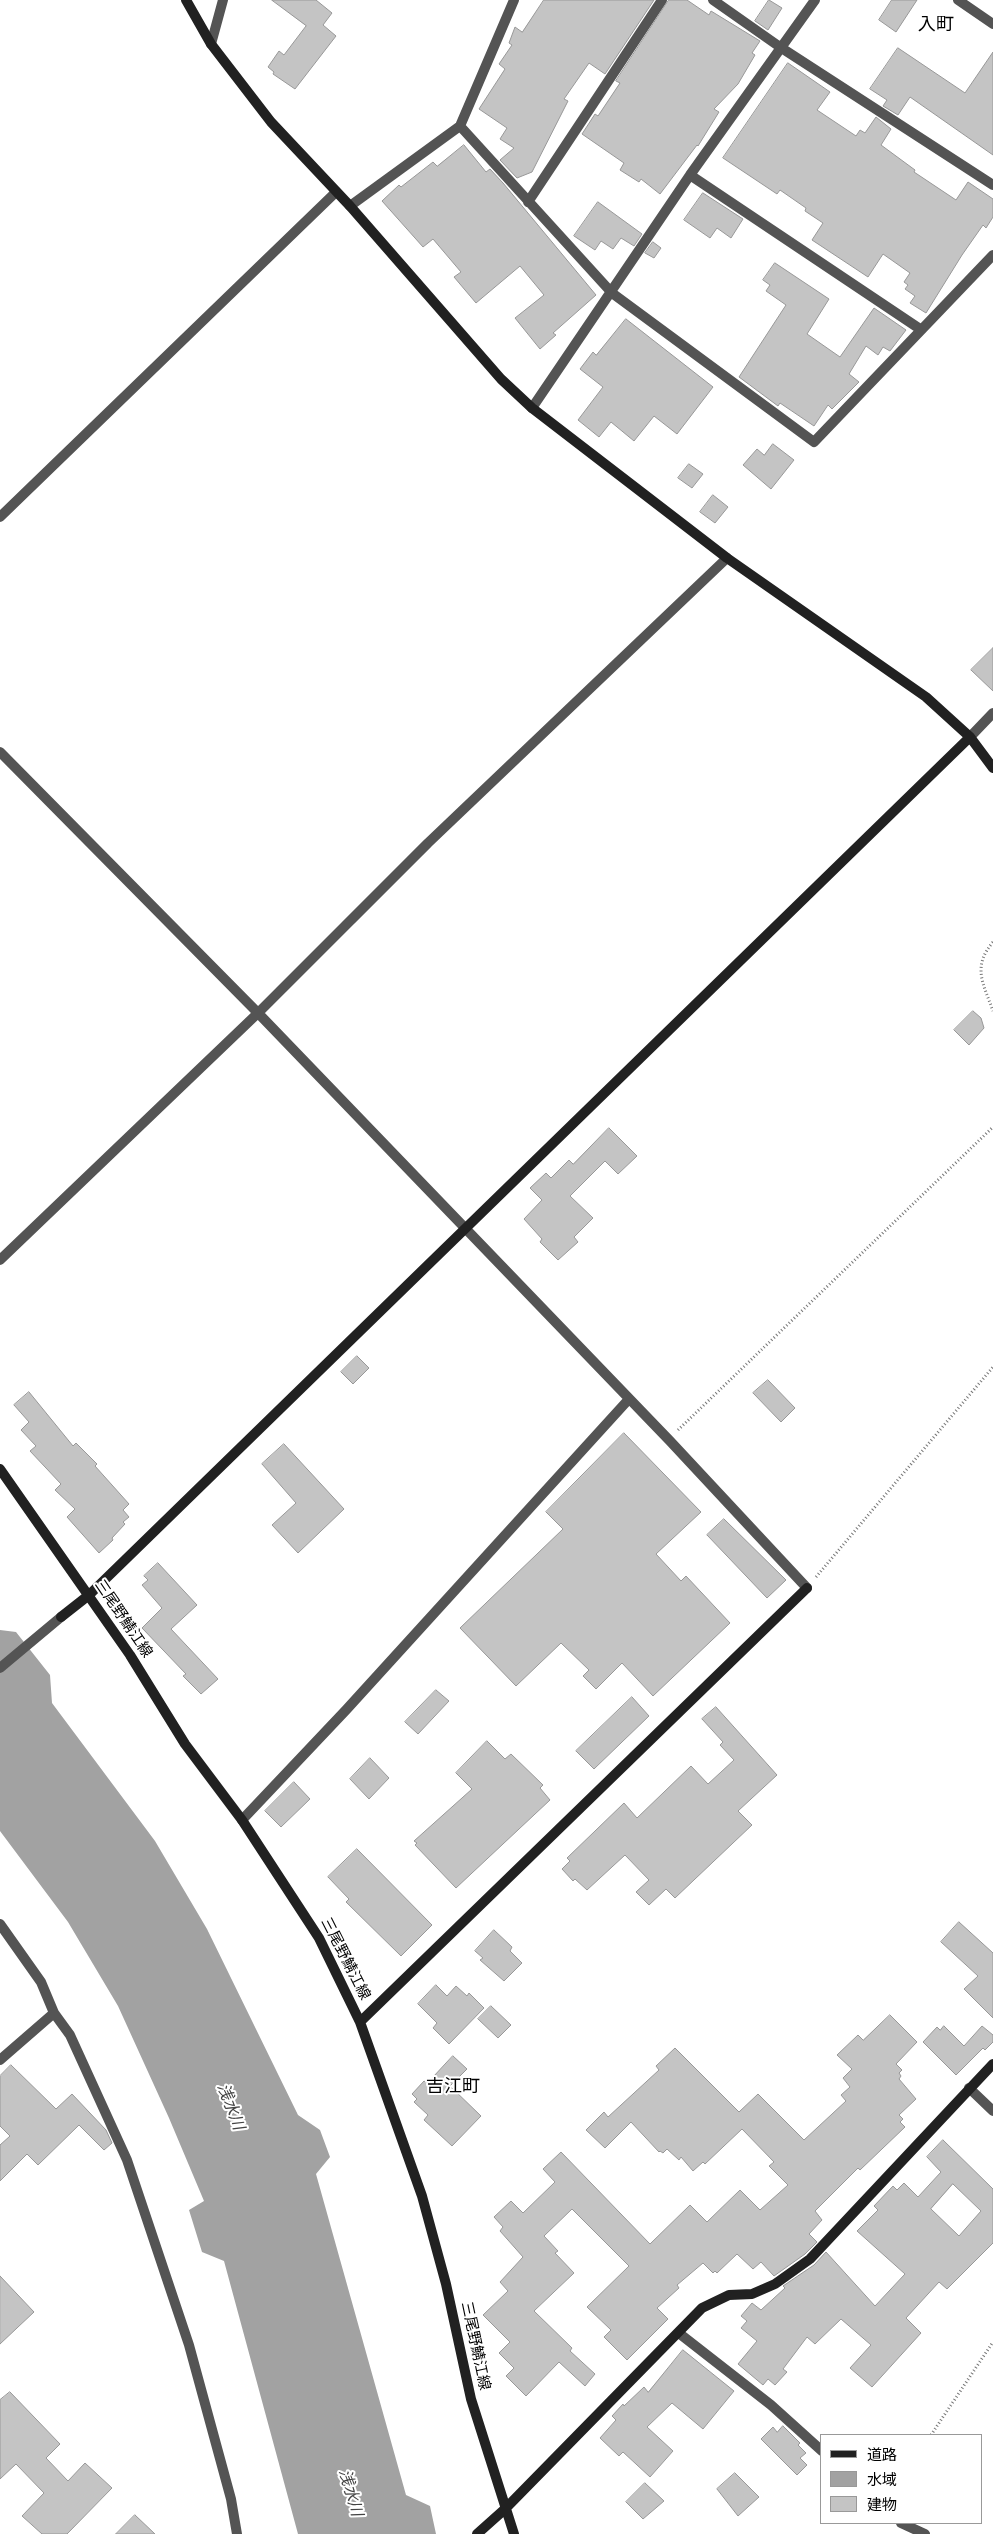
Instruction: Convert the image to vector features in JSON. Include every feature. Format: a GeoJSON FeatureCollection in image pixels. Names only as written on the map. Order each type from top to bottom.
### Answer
{"type":"FeatureCollection","features":[{"type":"Feature","properties":{"kind":"street"},"geometry":{"type":"LineString","coordinates":[[186,0],[211,44],[271,122],[350,206],[501,379],[532,408],[727,558],[926,697],[970,736],[993,768]]}},
{"type":"Feature","properties":{"kind":"street"},"geometry":{"type":"LineString","coordinates":[[211,44],[223,0]]}},
{"type":"Feature","properties":{"kind":"street"},"geometry":{"type":"LineString","coordinates":[[350,206],[460,126],[514,0]]}},
{"type":"Feature","properties":{"kind":"street"},"geometry":{"type":"LineString","coordinates":[[528,202],[662,0]]}},
{"type":"Feature","properties":{"kind":"street"},"geometry":{"type":"LineString","coordinates":[[713,0],[780,47],[993,185]]}},
{"type":"Feature","properties":{"kind":"street"},"geometry":{"type":"LineString","coordinates":[[532,408],[612,293],[690,175],[815,0]]}},
{"type":"Feature","properties":{"kind":"street"},"geometry":{"type":"LineString","coordinates":[[958,0],[993,24]]}},
{"type":"Feature","properties":{"kind":"street"},"geometry":{"type":"LineString","coordinates":[[460,126],[612,293],[814,442],[920,329],[993,255]]}},
{"type":"Feature","properties":{"kind":"street"},"geometry":{"type":"LineString","coordinates":[[690,175],[920,329]]}},
{"type":"Feature","properties":{"kind":"street"},"geometry":{"type":"LineString","coordinates":[[0,517],[336,192]]}},
{"type":"Feature","properties":{"kind":"street"},"geometry":{"type":"LineString","coordinates":[[0,1260],[258,1013],[428,843],[727,558]]}},
{"type":"Feature","properties":{"kind":"street"},"geometry":{"type":"LineString","coordinates":[[0,1668],[89,1595],[993,713]]}},
{"type":"Feature","properties":{"kind":"street"},"geometry":{"type":"LineString","coordinates":[[0,752],[258,1013],[629,1399],[807,1588],[360,2022]]}},
{"type":"Feature","properties":{"kind":"street"},"geometry":{"type":"LineString","coordinates":[[242,1820],[346,1710],[629,1399]]}},
{"type":"Feature","properties":{"kind":"street","name":"三尾野鯖江線"},"geometry":{"type":"LineString","coordinates":[[0,1470],[130,1655],[185,1744],[242,1820],[319,1938],[360,2022],[422,2196],[446,2284],[471,2399],[514,2534]]}},
{"type":"Feature","properties":{"kind":"street"},"geometry":{"type":"LineString","coordinates":[[0,1924],[41,1982],[54,2013],[70,2035],[127,2160],[189,2345],[231,2499],[237,2534]]}},
{"type":"Feature","properties":{"kind":"street"},"geometry":{"type":"LineString","coordinates":[[0,2060],[54,2013]]}},
{"type":"Feature","properties":{"kind":"street"},"geometry":{"type":"LineString","coordinates":[[477,2534],[506,2509],[680,2334],[702,2308],[729,2295],[752,2294],[775,2284],[810,2259],[993,2064]]}},
{"type":"Feature","properties":{"kind":"street"},"geometry":{"type":"LineString","coordinates":[[969,2088],[993,2111]]}},
{"type":"Feature","properties":{"kind":"street"},"geometry":{"type":"LineString","coordinates":[[680,2334],[771,2405],[820,2449]]}},
{"type":"Feature","properties":{"kind":"street"},"geometry":{"type":"LineString","coordinates":[[903,2524],[926,2534]]}},
{"type":"Feature","properties":{"kind":"path"},"geometry":{"type":"LineString","coordinates":[[993,942],[985,951],[980,963],[993,1010]]}},
{"type":"Feature","properties":{"kind":"path"},"geometry":{"type":"LineString","coordinates":[[668,1440],[993,1127]]}},
{"type":"Feature","properties":{"kind":"path"},"geometry":{"type":"LineString","coordinates":[[807,1588],[993,1367]]}},
{"type":"Feature","properties":{"kind":"path"},"geometry":{"type":"LineString","coordinates":[[933,2434],[993,2342]]}},
{"type":"Feature","properties":{"kind":"water","name":"浅水川"},"geometry":{"type":"Polygon","coordinates":[[[0,1630],[16,1632],[50,1675],[52,1703],[155,1841],[207,1929],[298,2115],[320,2130],[330,2157],[316,2174],[406,2495],[430,2506],[436,2534],[298,2534],[224,2261],[202,2252],[189,2210],[204,2201],[169,2118],[118,2006],[68,1922],[0,1831],[0,1630]]]}},
{"type":"Feature","properties":{"kind":"building"},"geometry":{"type":"Polygon","coordinates":[[[272,0],[316,0],[332,13],[323,25],[336,36],[295,89],[273,74],[274,72],[268,67],[279,51],[284,55],[306,26],[272,0]]]}},
{"type":"Feature","properties":{"kind":"building"},"geometry":{"type":"Polygon","coordinates":[[[544,0],[654,0],[605,74],[589,63],[564,99],[568,101],[532,172],[517,178],[500,160],[514,148],[500,139],[507,128],[479,109],[505,69],[499,64],[512,45],[509,43],[515,27],[522,32],[544,0]]]}},
{"type":"Feature","properties":{"kind":"building"},"geometry":{"type":"Polygon","coordinates":[[[669,0],[687,0],[709,15],[711,11],[760,41],[752,53],[755,55],[738,84],[714,109],[719,112],[698,146],[660,194],[641,179],[639,182],[620,170],[624,163],[582,134],[595,114],[598,116],[620,83],[616,81],[669,0]]]}},
{"type":"Feature","properties":{"kind":"building"},"geometry":{"type":"Polygon","coordinates":[[[769,0],[782,8],[768,30],[755,21],[769,0]]]}},
{"type":"Feature","properties":{"kind":"building"},"geometry":{"type":"Polygon","coordinates":[[[892,0],[917,0],[896,32],[879,20],[892,0]]]}},
{"type":"Feature","properties":{"kind":"building"},"geometry":{"type":"Polygon","coordinates":[[[898,48],[965,93],[993,52],[993,155],[910,97],[898,115],[883,106],[887,100],[870,89],[898,48]]]}},
{"type":"Feature","properties":{"kind":"building"},"geometry":{"type":"Polygon","coordinates":[[[788,63],[830,92],[817,110],[856,136],[860,130],[865,133],[876,117],[891,129],[881,145],[915,170],[914,172],[956,200],[968,182],[993,199],[993,217],[986,228],[983,225],[962,255],[926,313],[910,303],[915,296],[905,289],[908,285],[904,282],[910,273],[883,254],[868,277],[812,240],[823,223],[805,211],[806,208],[780,190],[777,194],[723,158],[788,63]]]}},
{"type":"Feature","properties":{"kind":"building"},"geometry":{"type":"Polygon","coordinates":[[[464,145],[486,172],[490,169],[503,183],[596,295],[553,333],[556,335],[540,349],[515,318],[544,295],[520,266],[476,303],[454,277],[461,272],[433,239],[423,247],[382,201],[399,185],[401,187],[433,162],[437,166],[464,145]]]}},
{"type":"Feature","properties":{"kind":"building"},"geometry":{"type":"Polygon","coordinates":[[[703,193],[743,219],[731,238],[717,228],[710,238],[684,220],[703,193]]]}},
{"type":"Feature","properties":{"kind":"building"},"geometry":{"type":"Polygon","coordinates":[[[598,202],[642,234],[634,246],[621,238],[613,249],[601,241],[595,250],[574,236],[598,202]]]}},
{"type":"Feature","properties":{"kind":"building"},"geometry":{"type":"Polygon","coordinates":[[[653,242],[661,248],[654,258],[645,253],[653,242]]]}},
{"type":"Feature","properties":{"kind":"building"},"geometry":{"type":"Polygon","coordinates":[[[775,263],[829,299],[807,334],[840,357],[874,308],[906,330],[890,351],[883,347],[878,355],[866,346],[849,374],[859,382],[832,409],[828,405],[814,426],[780,403],[778,406],[739,377],[786,305],[766,291],[770,285],[763,280],[775,263]]]}},
{"type":"Feature","properties":{"kind":"building"},"geometry":{"type":"Polygon","coordinates":[[[626,319],[713,387],[677,434],[654,416],[634,441],[611,422],[599,437],[578,420],[603,387],[580,369],[593,352],[596,355],[626,319]]]}},
{"type":"Feature","properties":{"kind":"building"},"geometry":{"type":"Polygon","coordinates":[[[773,444],[794,460],[771,489],[743,465],[757,449],[764,455],[773,444]]]}},
{"type":"Feature","properties":{"kind":"building"},"geometry":{"type":"Polygon","coordinates":[[[689,464],[703,474],[692,488],[678,478],[689,464]]]}},
{"type":"Feature","properties":{"kind":"building"},"geometry":{"type":"Polygon","coordinates":[[[713,495],[728,507],[715,523],[700,512],[713,495]]]}},
{"type":"Feature","properties":{"kind":"building"},"geometry":{"type":"Polygon","coordinates":[[[993,648],[993,691],[971,670],[993,648]]]}},
{"type":"Feature","properties":{"kind":"building"},"geometry":{"type":"Polygon","coordinates":[[[973,1011],[981,1018],[984,1028],[969,1045],[954,1030],[973,1011]]]}},
{"type":"Feature","properties":{"kind":"building"},"geometry":{"type":"Polygon","coordinates":[[[609,1128],[637,1156],[618,1174],[605,1161],[570,1196],[593,1218],[574,1237],[578,1242],[558,1260],[540,1242],[542,1239],[524,1219],[542,1200],[530,1188],[546,1173],[551,1178],[569,1160],[573,1164],[609,1128]]]}},
{"type":"Feature","properties":{"kind":"building"},"geometry":{"type":"Polygon","coordinates":[[[357,1356],[369,1368],[353,1384],[341,1372],[357,1356]]]}},
{"type":"Feature","properties":{"kind":"building"},"geometry":{"type":"Polygon","coordinates":[[[768,1380],[795,1408],[781,1422],[753,1393],[768,1380]]]}},
{"type":"Feature","properties":{"kind":"building"},"geometry":{"type":"Polygon","coordinates":[[[29,1392],[73,1446],[76,1443],[97,1464],[95,1466],[129,1504],[123,1510],[129,1517],[123,1522],[125,1524],[112,1538],[113,1540],[99,1553],[67,1517],[75,1509],[55,1490],[61,1484],[30,1451],[36,1446],[21,1430],[29,1422],[14,1405],[29,1392]]]}},
{"type":"Feature","properties":{"kind":"building"},"geometry":{"type":"Polygon","coordinates":[[[624,1433],[701,1512],[656,1554],[681,1581],[686,1576],[730,1623],[653,1696],[622,1663],[596,1689],[583,1676],[589,1670],[561,1643],[516,1686],[460,1628],[563,1529],[546,1512],[624,1433]]]}},
{"type":"Feature","properties":{"kind":"building"},"geometry":{"type":"Polygon","coordinates":[[[284,1444],[344,1509],[298,1553],[272,1525],[296,1503],[262,1464],[284,1444]]]}},
{"type":"Feature","properties":{"kind":"building"},"geometry":{"type":"Polygon","coordinates":[[[724,1519],[786,1580],[767,1598],[707,1535],[724,1519]]]}},
{"type":"Feature","properties":{"kind":"building"},"geometry":{"type":"Polygon","coordinates":[[[158,1563],[197,1605],[171,1629],[218,1679],[201,1694],[183,1676],[186,1674],[142,1628],[162,1608],[142,1585],[148,1580],[144,1576],[158,1563]]]}},
{"type":"Feature","properties":{"kind":"building"},"geometry":{"type":"Polygon","coordinates":[[[436,1690],[449,1701],[418,1734],[405,1722],[436,1690]]]}},
{"type":"Feature","properties":{"kind":"building"},"geometry":{"type":"Polygon","coordinates":[[[632,1697],[649,1716],[594,1769],[576,1751],[632,1697]]]}},
{"type":"Feature","properties":{"kind":"building"},"geometry":{"type":"Polygon","coordinates":[[[716,1707],[777,1775],[738,1811],[752,1825],[675,1898],[666,1889],[649,1905],[636,1892],[649,1880],[625,1855],[587,1890],[575,1879],[573,1881],[562,1869],[570,1861],[567,1858],[624,1803],[637,1818],[691,1766],[708,1784],[734,1760],[720,1745],[723,1742],[702,1719],[716,1707]]]}},
{"type":"Feature","properties":{"kind":"building"},"geometry":{"type":"Polygon","coordinates":[[[487,1741],[505,1759],[511,1754],[543,1785],[540,1788],[550,1800],[456,1888],[415,1845],[417,1843],[414,1841],[472,1789],[456,1773],[487,1741]]]}},
{"type":"Feature","properties":{"kind":"building"},"geometry":{"type":"Polygon","coordinates":[[[370,1758],[389,1778],[369,1799],[350,1779],[370,1758]]]}},
{"type":"Feature","properties":{"kind":"building"},"geometry":{"type":"Polygon","coordinates":[[[294,1782],[310,1799],[281,1827],[265,1811],[294,1782]]]}},
{"type":"Feature","properties":{"kind":"building"},"geometry":{"type":"Polygon","coordinates":[[[357,1849],[432,1925],[401,1956],[346,1902],[349,1899],[328,1877],[357,1849]]]}},
{"type":"Feature","properties":{"kind":"building"},"geometry":{"type":"Polygon","coordinates":[[[959,1922],[993,1953],[993,2018],[964,1989],[978,1976],[941,1942],[959,1922]]]}},
{"type":"Feature","properties":{"kind":"building"},"geometry":{"type":"Polygon","coordinates":[[[494,1930],[512,1947],[510,1951],[522,1963],[504,1981],[480,1960],[483,1958],[475,1951],[494,1930]]]}},
{"type":"Feature","properties":{"kind":"building"},"geometry":{"type":"Polygon","coordinates":[[[436,1985],[447,1996],[456,1986],[467,1996],[469,1993],[484,2008],[449,2044],[433,2028],[437,2023],[418,2004],[436,1985]]]}},
{"type":"Feature","properties":{"kind":"building"},"geometry":{"type":"Polygon","coordinates":[[[491,2006],[511,2025],[498,2038],[478,2019],[491,2006]]]}},
{"type":"Feature","properties":{"kind":"building"},"geometry":{"type":"Polygon","coordinates":[[[890,2015],[917,2042],[896,2064],[902,2070],[899,2073],[901,2076],[899,2079],[916,2099],[899,2115],[903,2119],[900,2122],[905,2127],[860,2170],[858,2168],[815,2211],[822,2220],[809,2234],[817,2242],[805,2254],[774,2276],[761,2262],[753,2269],[737,2254],[717,2273],[715,2271],[713,2273],[703,2263],[677,2285],[679,2288],[657,2308],[668,2319],[627,2360],[604,2337],[611,2330],[587,2307],[629,2266],[572,2209],[544,2236],[558,2251],[555,2253],[574,2273],[534,2311],[572,2348],[570,2351],[595,2374],[585,2386],[559,2362],[526,2396],[506,2376],[514,2368],[499,2353],[510,2342],[483,2315],[508,2291],[500,2282],[523,2257],[500,2231],[503,2227],[494,2217],[511,2201],[523,2213],[555,2182],[543,2169],[561,2152],[650,2244],[690,2205],[707,2222],[740,2190],[760,2210],[788,2185],[769,2166],[774,2162],[742,2129],[705,2164],[703,2162],[693,2171],[681,2157],[679,2160],[667,2149],[663,2153],[659,2152],[631,2122],[605,2148],[586,2130],[604,2112],[608,2117],[659,2070],[656,2066],[675,2048],[739,2112],[758,2094],[804,2140],[846,2101],[841,2095],[850,2087],[843,2078],[852,2069],[837,2055],[858,2035],[863,2040],[890,2015]]]}},
{"type":"Feature","properties":{"kind":"building"},"geometry":{"type":"Polygon","coordinates":[[[944,2026],[964,2046],[982,2026],[993,2035],[993,2042],[985,2050],[983,2048],[956,2075],[923,2042],[937,2027],[940,2030],[944,2026]]]}},
{"type":"Feature","properties":{"kind":"building"},"geometry":{"type":"Polygon","coordinates":[[[453,2056],[467,2069],[450,2086],[481,2116],[452,2146],[424,2120],[428,2115],[414,2102],[417,2099],[412,2094],[424,2081],[427,2083],[453,2056]]]}},
{"type":"Feature","properties":{"kind":"building"},"geometry":{"type":"Polygon","coordinates":[[[11,2065],[56,2109],[72,2094],[106,2130],[112,2143],[104,2150],[79,2125],[38,2165],[27,2154],[0,2181],[0,2145],[10,2136],[0,2126],[0,2076],[11,2065]]]}},
{"type":"Feature","properties":{"kind":"building"},"geometry":{"type":"Polygon","coordinates":[[[943,2140],[993,2189],[993,2243],[947,2289],[939,2282],[906,2318],[921,2333],[872,2387],[850,2368],[871,2345],[841,2319],[815,2344],[807,2337],[783,2369],[787,2372],[775,2385],[768,2379],[763,2385],[738,2364],[757,2341],[741,2328],[747,2321],[741,2316],[752,2303],[761,2310],[785,2288],[783,2286],[814,2265],[826,2252],[875,2306],[905,2274],[857,2231],[878,2210],[874,2206],[893,2186],[897,2190],[904,2183],[918,2197],[941,2172],[927,2157],[943,2140]],[[953,2184],[931,2209],[959,2236],[981,2211],[953,2184]]]}},
{"type":"Feature","properties":{"kind":"building"},"geometry":{"type":"Polygon","coordinates":[[[0,2276],[34,2312],[0,2344],[0,2276]]]}},
{"type":"Feature","properties":{"kind":"building"},"geometry":{"type":"Polygon","coordinates":[[[683,2350],[734,2391],[703,2429],[672,2403],[647,2427],[673,2451],[650,2477],[623,2452],[619,2456],[600,2438],[616,2420],[612,2416],[623,2404],[624,2406],[644,2387],[648,2392],[683,2350]]]}},
{"type":"Feature","properties":{"kind":"building"},"geometry":{"type":"Polygon","coordinates":[[[10,2392],[60,2444],[46,2458],[68,2481],[85,2463],[112,2488],[67,2534],[42,2534],[22,2516],[44,2493],[16,2464],[0,2479],[0,2400],[10,2392]]]}},
{"type":"Feature","properties":{"kind":"building"},"geometry":{"type":"Polygon","coordinates":[[[783,2426],[800,2443],[798,2445],[806,2453],[800,2458],[807,2465],[797,2475],[761,2439],[773,2427],[777,2432],[783,2426]]]}},
{"type":"Feature","properties":{"kind":"building"},"geometry":{"type":"Polygon","coordinates":[[[735,2473],[759,2497],[738,2516],[717,2489],[735,2473]]]}},
{"type":"Feature","properties":{"kind":"building"},"geometry":{"type":"Polygon","coordinates":[[[645,2483],[664,2501],[643,2519],[626,2502],[645,2483]]]}},
{"type":"Feature","properties":{"kind":"building"},"geometry":{"type":"Polygon","coordinates":[[[135,2515],[155,2534],[116,2534],[135,2515]]]}},
{"type":"Feature","properties":{"kind":"district","name":"入町"},"geometry":{"type":"Point","coordinates":[936,25]}},
{"type":"Feature","properties":{"kind":"district","name":"吉江町"},"geometry":{"type":"Point","coordinates":[453,2087]}}]}
